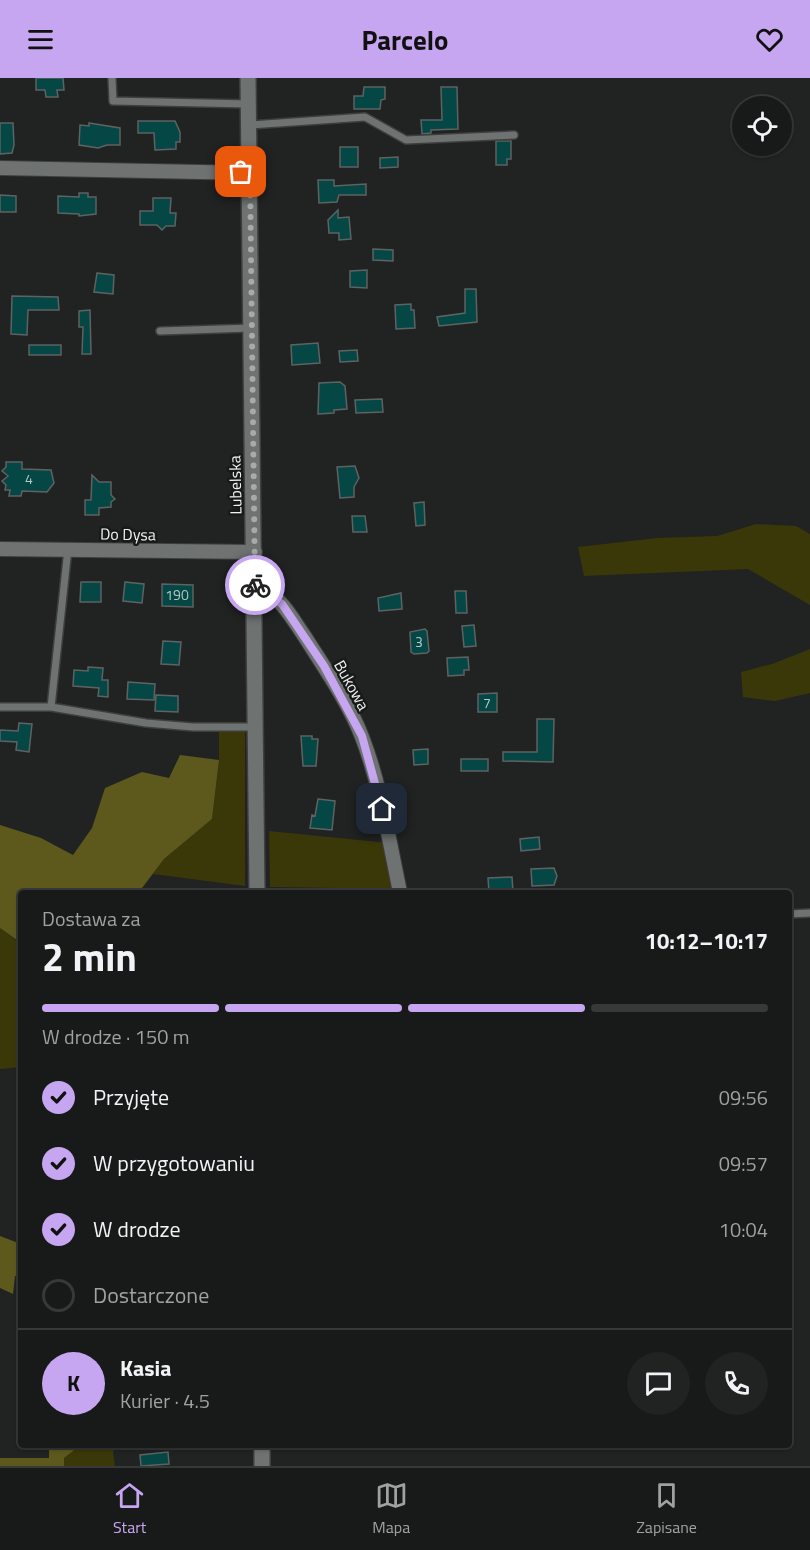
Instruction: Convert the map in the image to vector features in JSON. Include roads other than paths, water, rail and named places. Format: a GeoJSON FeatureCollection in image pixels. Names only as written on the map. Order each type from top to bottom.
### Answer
{"type":"FeatureCollection","features":[{"type":"Feature","properties":{"kind":"street","name":"Lubelska"},"geometry":{"type":"LineString","coordinates":[[249,78],[257,890]]}},
{"type":"Feature","properties":{"kind":"street"},"geometry":{"type":"LineString","coordinates":[[0,168],[250,172]]}},
{"type":"Feature","properties":{"kind":"street","name":"Do Dysa"},"geometry":{"type":"LineString","coordinates":[[0,549],[255,552]]}},
{"type":"Feature","properties":{"kind":"street","name":"Bukowa"},"geometry":{"type":"LineString","coordinates":[[255,586],[270,593],[282,604],[324,666],[362,736],[400,890]]}},
{"type":"Feature","properties":{"kind":"street"},"geometry":{"type":"LineString","coordinates":[[262,1448],[262,1466]]}},
{"type":"Feature","properties":{"kind":"lane"},"geometry":{"type":"LineString","coordinates":[[112,78],[113,100],[249,104]]}},
{"type":"Feature","properties":{"kind":"lane"},"geometry":{"type":"LineString","coordinates":[[249,125],[365,117],[406,140],[514,135]]}},
{"type":"Feature","properties":{"kind":"lane"},"geometry":{"type":"LineString","coordinates":[[160,332],[251,328]]}},
{"type":"Feature","properties":{"kind":"lane"},"geometry":{"type":"LineString","coordinates":[[51,707],[68,549]]}},
{"type":"Feature","properties":{"kind":"lane"},"geometry":{"type":"LineString","coordinates":[[0,707],[51,707],[146,723],[193,727],[256,727]]}},
{"type":"Feature","properties":{"kind":"lane"},"geometry":{"type":"LineString","coordinates":[[792,914],[810,913]]}}]}
